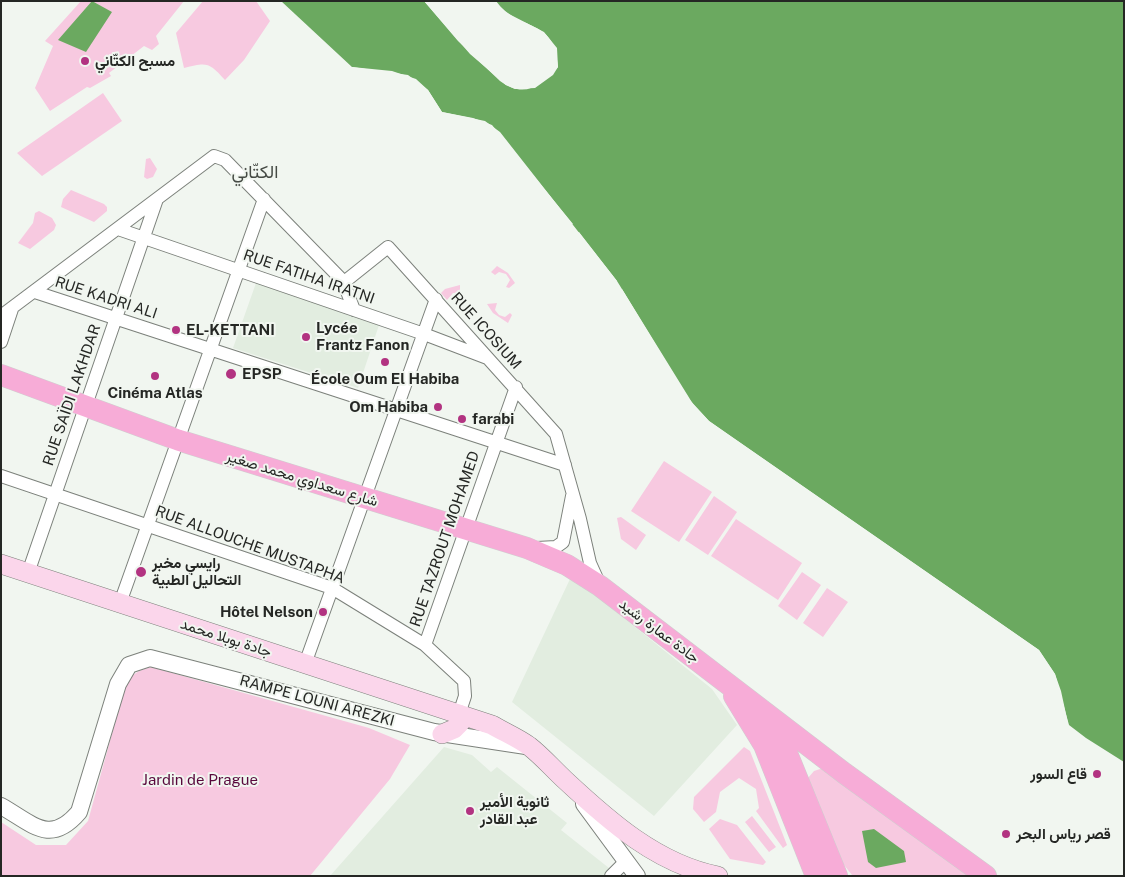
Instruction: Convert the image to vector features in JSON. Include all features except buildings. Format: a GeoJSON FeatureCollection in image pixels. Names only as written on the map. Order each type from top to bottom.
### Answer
{"type":"FeatureCollection","features":[{"type":"Feature","properties":{"kind":"main road","name":"شارع سعداوي محمد صغير"},"geometry":{"type":"LineString","coordinates":[[1,375],[178,440],[527,548],[567,565],[600,586]]}},
{"type":"Feature","properties":{"kind":"main road","name":"جادة بوبلا محمد"},"geometry":{"type":"LineString","coordinates":[[1,564],[492,725],[529,746],[567,782],[637,841],[663,858],[711,875]]}},
{"type":"Feature","properties":{"kind":"main road","name":"جادة عمارة رشيد"},"geometry":{"type":"LineString","coordinates":[[600,586],[844,774],[986,876]]}},
{"type":"Feature","properties":{"kind":"main road"},"geometry":{"type":"LineString","coordinates":[[718,676],[742,708],[764,745],[816,876]]}},
{"type":"Feature","properties":{"kind":"main road"},"geometry":{"type":"LineString","coordinates":[[442,734],[454,729],[460,723],[455,712]]}},
{"type":"Feature","properties":{"kind":"main road"},"geometry":{"type":"LineString","coordinates":[[773,719],[837,876]]}},
{"type":"Feature","properties":{"kind":"main road"},"geometry":{"type":"LineString","coordinates":[[807,799],[805,780],[810,770],[816,767],[827,766],[844,774]]}},
{"type":"Feature","properties":{"kind":"street"},"geometry":{"type":"LineString","coordinates":[[1,316],[214,156],[225,160],[343,280],[354,310]]}},
{"type":"Feature","properties":{"kind":"street"},"geometry":{"type":"LineString","coordinates":[[120,603],[264,198]]}},
{"type":"Feature","properties":{"kind":"street","name":"RUE SAÏDI LAKHDAR"},"geometry":{"type":"LineString","coordinates":[[28,573],[157,199]]}},
{"type":"Feature","properties":{"kind":"street","name":"RUE FATIHA IRATNI"},"geometry":{"type":"LineString","coordinates":[[118,229],[424,334],[489,359]]}},
{"type":"Feature","properties":{"kind":"street","name":"RUE ICOSIUM"},"geometry":{"type":"LineString","coordinates":[[343,280],[348,280],[388,247],[516,387],[556,434],[590,563],[600,586]]}},
{"type":"Feature","properties":{"kind":"street","name":"RUE KADRI ALI"},"geometry":{"type":"LineString","coordinates":[[35,292],[565,465]]}},
{"type":"Feature","properties":{"kind":"street"},"geometry":{"type":"LineString","coordinates":[[305,664],[436,299]]}},
{"type":"Feature","properties":{"kind":"street"},"geometry":{"type":"LineString","coordinates":[[1,342],[12,309]]}},
{"type":"Feature","properties":{"kind":"street","name":"RUE TAZROUT MOHAMED"},"geometry":{"type":"LineString","coordinates":[[425,645],[516,387]]}},
{"type":"Feature","properties":{"kind":"street","name":"RUE ALLOUCHE MUSTAPHA"},"geometry":{"type":"LineString","coordinates":[[1,476],[332,588],[425,645],[464,681],[465,696],[455,712]]}},
{"type":"Feature","properties":{"kind":"street","name":"RUE ICOSIUM"},"geometry":{"type":"LineString","coordinates":[[527,548],[556,547],[563,542],[572,493]]}},
{"type":"Feature","properties":{"kind":"street","name":"RAMPE LOUNI AREZKI"},"geometry":{"type":"LineString","coordinates":[[1,806],[48,832],[59,830],[68,824],[79,812],[118,684],[129,665],[150,658],[442,734],[529,746]]}},
{"type":"Feature","properties":{"kind":"street"},"geometry":{"type":"LineString","coordinates":[[567,782],[627,860],[637,876]]}},
{"type":"Feature","properties":{"kind":"street"},"geometry":{"type":"LineString","coordinates":[[611,876],[627,860]]}},
{"type":"Feature","properties":{"kind":"shaded area"},"geometry":{"type":"Polygon","coordinates":[[[92,1],[112,12],[86,52],[58,40],[92,1]]]}},
{"type":"Feature","properties":{"kind":"shaded area"},"geometry":{"type":"Polygon","coordinates":[[[281,1],[424,1],[458,41],[500,81],[517,89],[524,89],[539,85],[558,67],[555,51],[550,40],[543,32],[515,18],[496,1],[1124,1],[1124,762],[1069,725],[1055,674],[1039,650],[709,421],[693,404],[617,281],[500,132],[485,121],[442,112],[428,90],[416,79],[392,71],[352,67],[281,1]]]}},
{"type":"Feature","properties":{"kind":"shaded area","name":"Lycée Frantz Fanon"},"geometry":{"type":"Polygon","coordinates":[[[256,283],[379,325],[358,388],[233,348],[256,283]]]}},
{"type":"Feature","properties":{"kind":"shaded area"},"geometry":{"type":"Polygon","coordinates":[[[570,579],[578,581],[712,689],[737,725],[654,816],[512,702],[570,579]]]}},
{"type":"Feature","properties":{"kind":"shaded area","name":"ثانوية الأمير عبد القادر"},"geometry":{"type":"Polygon","coordinates":[[[444,747],[472,755],[491,772],[497,767],[567,823],[561,830],[614,872],[611,876],[330,876],[444,747]]]}},
{"type":"Feature","properties":{"kind":"shaded area"},"geometry":{"type":"Polygon","coordinates":[[[874,829],[904,851],[906,862],[876,868],[868,862],[862,831],[874,829]]]}},
{"type":"Feature","properties":{"kind":"green space","name":"مسبح الكتّاني"},"geometry":{"type":"Polygon","coordinates":[[[81,1],[184,1],[156,36],[159,44],[152,50],[144,46],[109,73],[111,76],[90,88],[87,87],[50,111],[35,88],[53,46],[45,41],[81,1]]]}},
{"type":"Feature","properties":{"kind":"green space"},"geometry":{"type":"Polygon","coordinates":[[[203,1],[256,1],[270,21],[244,60],[225,80],[207,65],[203,64],[184,68],[176,33],[203,1]]]}},
{"type":"Feature","properties":{"kind":"green space"},"geometry":{"type":"Polygon","coordinates":[[[103,93],[122,121],[42,176],[17,153],[103,93]]]}},
{"type":"Feature","properties":{"kind":"green space"},"geometry":{"type":"Polygon","coordinates":[[[150,158],[157,169],[153,177],[147,179],[144,177],[146,159],[150,158]]]}},
{"type":"Feature","properties":{"kind":"green space"},"geometry":{"type":"Polygon","coordinates":[[[71,190],[104,204],[107,207],[107,211],[94,222],[61,207],[63,199],[71,190]]]}},
{"type":"Feature","properties":{"kind":"green space"},"geometry":{"type":"Polygon","coordinates":[[[39,211],[52,218],[56,225],[54,230],[30,249],[18,243],[33,223],[35,213],[39,211]]]}},
{"type":"Feature","properties":{"kind":"green space"},"geometry":{"type":"Polygon","coordinates":[[[497,266],[508,273],[515,283],[509,288],[506,287],[510,280],[506,274],[499,272],[495,275],[491,272],[497,266]]]}},
{"type":"Feature","properties":{"kind":"green space"},"geometry":{"type":"Polygon","coordinates":[[[460,285],[460,293],[453,293],[447,300],[441,293],[445,289],[460,285]]]}},
{"type":"Feature","properties":{"kind":"green space"},"geometry":{"type":"Polygon","coordinates":[[[497,303],[495,310],[499,315],[505,317],[510,313],[512,315],[508,323],[493,313],[487,304],[497,303]]]}},
{"type":"Feature","properties":{"kind":"green space"},"geometry":{"type":"Polygon","coordinates":[[[664,461],[712,492],[679,542],[631,511],[664,461]]]}},
{"type":"Feature","properties":{"kind":"green space"},"geometry":{"type":"Polygon","coordinates":[[[714,496],[737,512],[708,555],[685,540],[714,496]]]}},
{"type":"Feature","properties":{"kind":"green space"},"geometry":{"type":"Polygon","coordinates":[[[621,517],[646,535],[636,550],[621,539],[617,518],[621,517]]]}},
{"type":"Feature","properties":{"kind":"green space"},"geometry":{"type":"Polygon","coordinates":[[[736,519],[802,563],[778,600],[711,556],[736,519]]]}},
{"type":"Feature","properties":{"kind":"green space"},"geometry":{"type":"Polygon","coordinates":[[[802,572],[821,585],[797,620],[778,606],[802,572]]]}},
{"type":"Feature","properties":{"kind":"green space"},"geometry":{"type":"Polygon","coordinates":[[[827,588],[848,602],[823,637],[803,623],[827,588]]]}},
{"type":"Feature","properties":{"kind":"green space","name":"Jardin de Prague"},"geometry":{"type":"Polygon","coordinates":[[[151,667],[369,728],[410,745],[390,779],[310,876],[1,876],[1,822],[36,845],[66,845],[88,821],[127,679],[139,671],[151,667]]]}},
{"type":"Feature","properties":{"kind":"green space"},"geometry":{"type":"Polygon","coordinates":[[[744,747],[750,751],[787,845],[783,848],[756,811],[759,808],[756,789],[739,778],[720,792],[716,812],[704,822],[693,809],[694,797],[744,747]]]}},
{"type":"Feature","properties":{"kind":"green space"},"geometry":{"type":"Polygon","coordinates":[[[823,769],[975,876],[852,875],[840,860],[808,778],[814,771],[823,769]]]}},
{"type":"Feature","properties":{"kind":"green space"},"geometry":{"type":"Polygon","coordinates":[[[752,816],[776,847],[769,852],[745,822],[752,816]]]}},
{"type":"Feature","properties":{"kind":"green space"},"geometry":{"type":"Polygon","coordinates":[[[720,819],[737,825],[766,862],[763,865],[730,859],[709,829],[720,819]]]}},
{"type":"Feature","properties":{"kind":"pier"},"geometry":{"type":"Polygon","coordinates":[[[424,1],[427,1],[471,52],[507,83],[527,87],[543,80],[555,66],[554,49],[542,34],[506,15],[493,1],[507,13],[544,32],[557,48],[558,67],[553,75],[535,88],[515,89],[506,85],[470,54],[424,1]]]}},
{"type":"Feature","properties":{"kind":"pier"},"geometry":{"type":"Polygon","coordinates":[[[352,67],[408,75],[428,90],[442,112],[473,118],[492,125],[573,224],[571,225],[490,127],[440,114],[426,91],[407,78],[352,70],[352,67]]]}},
{"type":"Feature","properties":{"kind":"pier"},"geometry":{"type":"Polygon","coordinates":[[[579,232],[617,281],[616,283],[577,233],[579,232]]]}},
{"type":"Feature","properties":{"kind":"pier"},"geometry":{"type":"Polygon","coordinates":[[[622,289],[688,398],[709,421],[1039,650],[1055,674],[1061,691],[1069,728],[1066,726],[1053,675],[1037,652],[708,422],[686,399],[621,291],[622,289]]]}},
{"type":"Feature","properties":{"kind":"place","name":"مسبح الكتّاني"},"geometry":{"type":"Point","coordinates":[85,61]}},
{"type":"Feature","properties":{"kind":"place","name":"EL-KETTANI"},"geometry":{"type":"Point","coordinates":[176,330]}},
{"type":"Feature","properties":{"kind":"place","name":"Lycée Frantz Fanon"},"geometry":{"type":"Point","coordinates":[306,337]}},
{"type":"Feature","properties":{"kind":"place","name":"École Oum El Habiba"},"geometry":{"type":"Point","coordinates":[385,362]}},
{"type":"Feature","properties":{"kind":"place","name":"EPSP"},"geometry":{"type":"Point","coordinates":[231,374]}},
{"type":"Feature","properties":{"kind":"place","name":"Cinéma Atlas"},"geometry":{"type":"Point","coordinates":[155,376]}},
{"type":"Feature","properties":{"kind":"place","name":"Om Habiba"},"geometry":{"type":"Point","coordinates":[438,407]}},
{"type":"Feature","properties":{"kind":"place","name":"farabi"},"geometry":{"type":"Point","coordinates":[462,419]}},
{"type":"Feature","properties":{"kind":"place","name":"رايسي مخبر التحاليل الطبية"},"geometry":{"type":"Point","coordinates":[141,572]}},
{"type":"Feature","properties":{"kind":"place","name":"Hôtel Nelson"},"geometry":{"type":"Point","coordinates":[323,612]}},
{"type":"Feature","properties":{"kind":"place","name":"قاع السور"},"geometry":{"type":"Point","coordinates":[1097,774]}},
{"type":"Feature","properties":{"kind":"place","name":"ثانوية الأمير عبد القادر"},"geometry":{"type":"Point","coordinates":[470,811]}},
{"type":"Feature","properties":{"kind":"place","name":"قصر رياس البحر"},"geometry":{"type":"Point","coordinates":[1006,834]}},
{"type":"Feature","properties":{"kind":"district","name":"الكتّاني"},"geometry":{"type":"Point","coordinates":[255,172]}}]}
